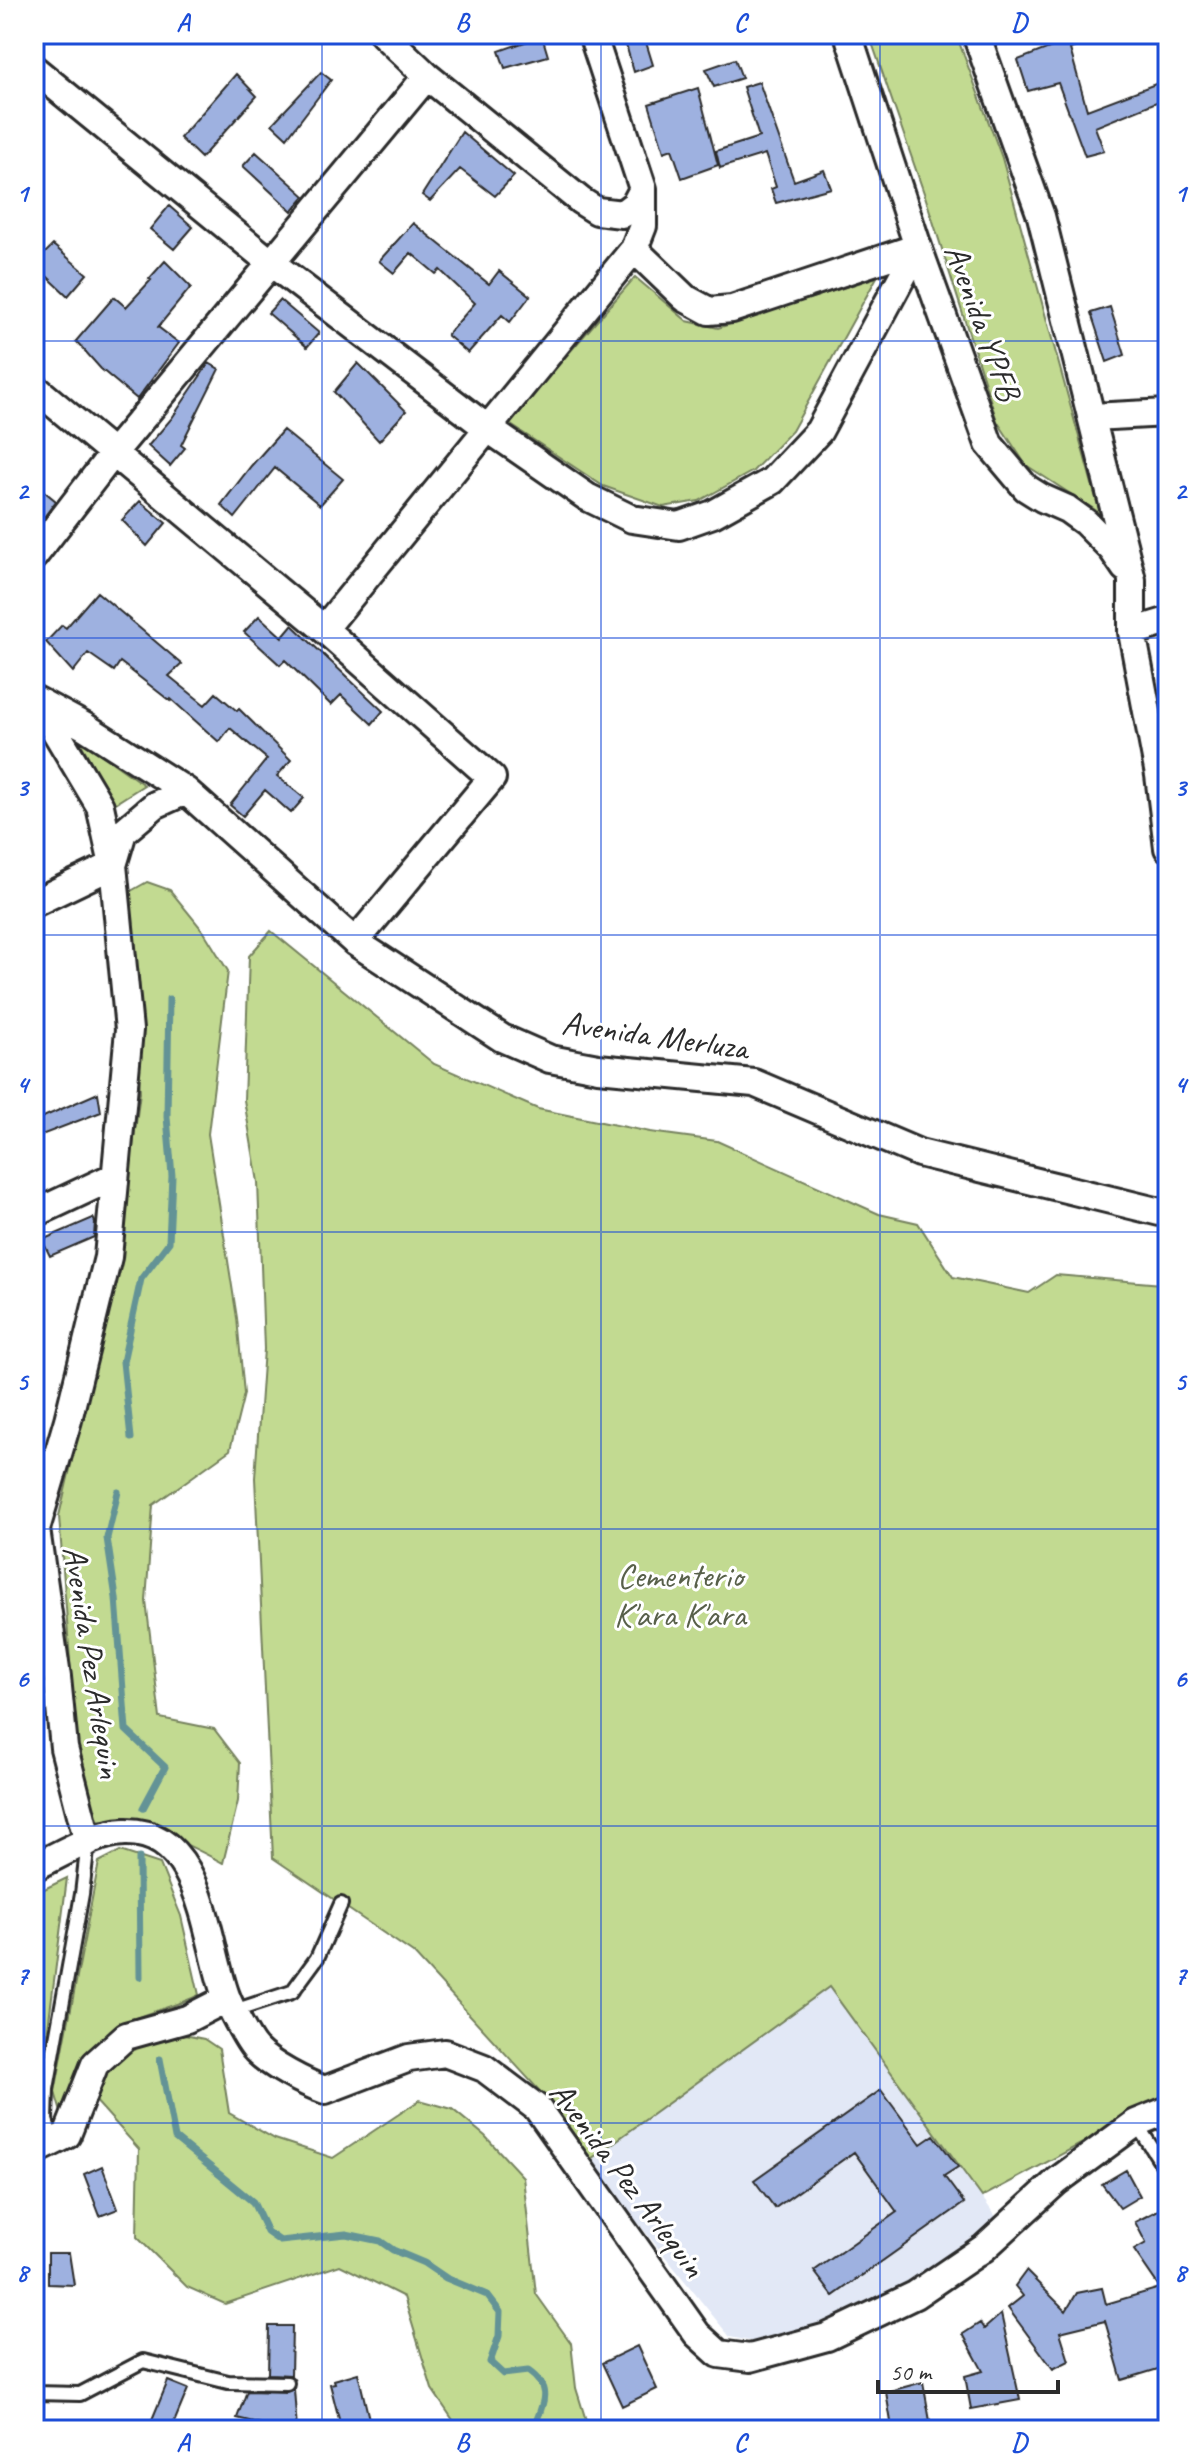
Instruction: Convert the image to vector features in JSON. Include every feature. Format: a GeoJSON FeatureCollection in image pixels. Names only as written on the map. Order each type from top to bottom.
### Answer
{"type":"FeatureCollection","features":[{"type":"Feature","properties":{"kind":"street"},"geometry":{"type":"LineString","coordinates":[[383,34],[427,76],[581,201],[597,211],[622,214],[639,196]]}},
{"type":"Feature","properties":{"kind":"street"},"geometry":{"type":"LineString","coordinates":[[324,629],[634,249],[643,226],[639,196],[592,34]]}},
{"type":"Feature","properties":{"kind":"street","name":"Avenida YPFB"},"geometry":{"type":"LineString","coordinates":[[848,34],[918,247],[989,444],[1026,488],[1067,509],[1099,535],[1132,580]]}},
{"type":"Feature","properties":{"kind":"street"},"geometry":{"type":"LineString","coordinates":[[976,34],[1041,216],[1132,580],[1132,632],[1159,775],[1168,848]]}},
{"type":"Feature","properties":{"kind":"street"},"geometry":{"type":"LineString","coordinates":[[34,69],[270,262],[487,428],[587,497],[632,519],[679,526],[713,514],[772,481],[819,431],[918,247]]}},
{"type":"Feature","properties":{"kind":"street"},"geometry":{"type":"LineString","coordinates":[[34,556],[114,452],[427,76]]}},
{"type":"Feature","properties":{"kind":"street"},"geometry":{"type":"LineString","coordinates":[[634,249],[685,298],[709,311],[732,309],[918,247]]}},
{"type":"Feature","properties":{"kind":"street"},"geometry":{"type":"LineString","coordinates":[[34,387],[324,629],[492,778],[355,942]]}},
{"type":"Feature","properties":{"kind":"street"},"geometry":{"type":"LineString","coordinates":[[1092,417],[1168,413]]}},
{"type":"Feature","properties":{"kind":"street"},"geometry":{"type":"LineString","coordinates":[[1132,632],[1168,621]]}},
{"type":"Feature","properties":{"kind":"street","name":"Avenida Merluza"},"geometry":{"type":"LineString","coordinates":[[36,700],[84,726],[186,791],[355,942],[502,1038],[550,1059],[598,1068],[754,1083],[919,1153],[1168,1214]]}},
{"type":"Feature","properties":{"kind":"street","name":"Avenida Pez Arlequin"},"geometry":{"type":"LineString","coordinates":[[36,700],[100,806],[113,865],[129,1030],[108,1257],[68,1420],[35,1530],[57,1677],[64,1748],[88,1842],[121,1832],[138,1832],[173,1849],[195,1887],[230,2005],[256,2050],[300,2080],[325,2090],[409,2058],[445,2053],[484,2068],[537,2108],[697,2334],[719,2354],[750,2358],[827,2337],[915,2295],[984,2248],[1057,2181],[1136,2123],[1168,2110]]}},
{"type":"Feature","properties":{"kind":"street","name":"Avenida Pez Arlequin"},"geometry":{"type":"LineString","coordinates":[[113,865],[123,832],[155,805],[186,791]]}},
{"type":"Feature","properties":{"kind":"street"},"geometry":{"type":"LineString","coordinates":[[34,903],[113,865]]}},
{"type":"Feature","properties":{"kind":"street"},"geometry":{"type":"LineString","coordinates":[[34,1214],[115,1176]]}},
{"type":"Feature","properties":{"kind":"street"},"geometry":{"type":"LineString","coordinates":[[34,1867],[88,1842]]}},
{"type":"Feature","properties":{"kind":"street"},"geometry":{"type":"LineString","coordinates":[[42,2147],[67,2135],[95,2064],[126,2036],[230,2005]]}},
{"type":"Feature","properties":{"kind":"lane"},"geometry":{"type":"LineString","coordinates":[[34,2177],[42,2147],[47,2089],[82,1894],[88,1842]]}},
{"type":"Feature","properties":{"kind":"lane"},"geometry":{"type":"LineString","coordinates":[[230,2005],[292,1992],[317,1958],[341,1904]]}},
{"type":"Feature","properties":{"kind":"lane"},"geometry":{"type":"LineString","coordinates":[[1136,2123],[1168,2173]]}},
{"type":"Feature","properties":{"kind":"lane"},"geometry":{"type":"LineString","coordinates":[[34,2393],[80,2394],[143,2361],[228,2382],[287,2383]]}},
{"type":"Feature","properties":{"kind":"shaded area"},"geometry":{"type":"Polygon","coordinates":[[[830,1987],[1002,2225],[872,2306],[761,2343],[730,2337],[588,2161],[830,1987]]]}},
{"type":"Feature","properties":{"kind":"green space"},"geometry":{"type":"Polygon","coordinates":[[[869,34],[956,34],[1002,158],[1100,513],[1026,465],[997,421],[869,34]]]}},
{"type":"Feature","properties":{"kind":"green space"},"geometry":{"type":"Polygon","coordinates":[[[635,277],[687,321],[718,328],[877,277],[792,431],[753,471],[699,501],[663,507],[603,486],[508,423],[635,277]]]}},
{"type":"Feature","properties":{"kind":"green space"},"geometry":{"type":"Polygon","coordinates":[[[78,738],[144,785],[114,804],[78,738]]]}},
{"type":"Feature","properties":{"kind":"green space"},"geometry":{"type":"Polygon","coordinates":[[[147,882],[170,890],[204,932],[228,971],[208,1134],[237,1318],[244,1394],[230,1450],[153,1505],[146,1601],[160,1718],[214,1729],[240,1763],[238,1801],[223,1863],[146,1828],[96,1820],[78,1766],[59,1516],[118,1264],[140,1092],[131,891],[147,882]]]}},
{"type":"Feature","properties":{"kind":"green space","name":"Cementerio K'ara K'ara"},"geometry":{"type":"Polygon","coordinates":[[[271,931],[434,1064],[538,1109],[650,1132],[717,1141],[879,1214],[918,1223],[953,1277],[1029,1293],[1056,1275],[1162,1284],[1168,1290],[1168,2097],[982,2197],[829,1987],[588,2161],[560,2113],[413,1953],[273,1858],[255,1478],[264,1349],[258,1182],[244,1100],[249,956],[271,931]]]}},
{"type":"Feature","properties":{"kind":"green space"},"geometry":{"type":"Polygon","coordinates":[[[120,1851],[160,1864],[181,1916],[199,1995],[112,2030],[95,2047],[60,2109],[55,2092],[99,1862],[120,1851]]]}},
{"type":"Feature","properties":{"kind":"green space"},"geometry":{"type":"Polygon","coordinates":[[[67,1878],[35,2131],[34,2131],[34,1894],[67,1878]]]}},
{"type":"Feature","properties":{"kind":"green space"},"geometry":{"type":"Polygon","coordinates":[[[179,2034],[204,2039],[219,2049],[229,2113],[275,2139],[333,2158],[420,2100],[452,2109],[485,2136],[523,2177],[536,2294],[571,2343],[576,2388],[589,2430],[407,2430],[455,2423],[432,2389],[404,2297],[340,2265],[225,2304],[187,2287],[137,2237],[139,2149],[94,2099],[108,2069],[136,2047],[179,2034]]]}},
{"type":"Feature","properties":{"kind":"building"},"geometry":{"type":"Polygon","coordinates":[[[1048,34],[1105,34],[1070,49],[1087,110],[1158,83],[1164,99],[1095,127],[1104,151],[1085,156],[1058,83],[1028,91],[1018,60],[1052,47],[1048,34]]]}},
{"type":"Feature","properties":{"kind":"building"},"geometry":{"type":"Polygon","coordinates":[[[542,36],[548,56],[505,68],[499,51],[542,36]]]}},
{"type":"Feature","properties":{"kind":"building"},"geometry":{"type":"Polygon","coordinates":[[[645,39],[653,65],[634,72],[626,45],[645,39]]]}},
{"type":"Feature","properties":{"kind":"building"},"geometry":{"type":"Polygon","coordinates":[[[735,59],[742,78],[714,87],[706,69],[735,59]]]}},
{"type":"Feature","properties":{"kind":"building"},"geometry":{"type":"Polygon","coordinates":[[[321,72],[331,80],[287,138],[272,124],[321,72]]]}},
{"type":"Feature","properties":{"kind":"building"},"geometry":{"type":"Polygon","coordinates":[[[236,74],[257,96],[201,158],[180,138],[236,74]]]}},
{"type":"Feature","properties":{"kind":"building"},"geometry":{"type":"Polygon","coordinates":[[[759,82],[794,181],[824,170],[831,188],[776,203],[771,189],[776,187],[765,154],[720,168],[716,151],[759,137],[743,87],[759,82]]]}},
{"type":"Feature","properties":{"kind":"building"},"geometry":{"type":"Polygon","coordinates":[[[698,88],[718,165],[682,178],[672,149],[664,152],[649,104],[698,88]]]}},
{"type":"Feature","properties":{"kind":"building"},"geometry":{"type":"Polygon","coordinates":[[[462,132],[514,176],[495,196],[460,169],[430,201],[422,195],[462,132]]]}},
{"type":"Feature","properties":{"kind":"building"},"geometry":{"type":"Polygon","coordinates":[[[256,152],[305,196],[292,211],[243,166],[256,152]]]}},
{"type":"Feature","properties":{"kind":"building"},"geometry":{"type":"Polygon","coordinates":[[[169,206],[193,227],[174,249],[150,229],[169,206]]]}},
{"type":"Feature","properties":{"kind":"building"},"geometry":{"type":"Polygon","coordinates":[[[413,223],[489,284],[499,271],[530,296],[510,322],[502,315],[468,353],[447,335],[475,303],[440,270],[436,274],[411,253],[394,273],[379,261],[413,223]]]}},
{"type":"Feature","properties":{"kind":"building"},"geometry":{"type":"Polygon","coordinates":[[[53,245],[87,274],[68,296],[34,264],[53,245]]]}},
{"type":"Feature","properties":{"kind":"building"},"geometry":{"type":"Polygon","coordinates":[[[165,261],[191,287],[158,327],[179,343],[137,399],[101,369],[76,341],[114,297],[126,307],[165,261]]]}},
{"type":"Feature","properties":{"kind":"building"},"geometry":{"type":"Polygon","coordinates":[[[280,300],[319,333],[307,347],[268,313],[280,300]]]}},
{"type":"Feature","properties":{"kind":"building"},"geometry":{"type":"Polygon","coordinates":[[[1110,307],[1125,355],[1107,362],[1091,313],[1110,307]]]}},
{"type":"Feature","properties":{"kind":"building"},"geometry":{"type":"Polygon","coordinates":[[[209,363],[219,369],[181,445],[185,448],[170,466],[148,446],[172,418],[209,363]]]}},
{"type":"Feature","properties":{"kind":"building"},"geometry":{"type":"Polygon","coordinates":[[[358,363],[406,411],[379,441],[334,392],[358,363]]]}},
{"type":"Feature","properties":{"kind":"building"},"geometry":{"type":"Polygon","coordinates":[[[283,430],[343,479],[320,505],[275,468],[235,518],[221,505],[283,430]]]}},
{"type":"Feature","properties":{"kind":"building"},"geometry":{"type":"Polygon","coordinates":[[[34,483],[56,501],[44,517],[34,509],[34,483]]]}},
{"type":"Feature","properties":{"kind":"building"},"geometry":{"type":"Polygon","coordinates":[[[140,501],[166,523],[147,546],[122,520],[140,501]]]}},
{"type":"Feature","properties":{"kind":"building"},"geometry":{"type":"Polygon","coordinates":[[[97,592],[182,664],[169,676],[205,705],[216,693],[237,711],[239,709],[291,760],[277,776],[304,798],[291,813],[265,790],[243,816],[230,805],[267,759],[230,728],[219,742],[171,699],[120,662],[114,671],[88,653],[73,672],[46,642],[62,625],[66,628],[97,592]]]}},
{"type":"Feature","properties":{"kind":"building"},"geometry":{"type":"Polygon","coordinates":[[[259,616],[282,637],[292,625],[383,711],[372,724],[341,695],[331,705],[285,660],[280,665],[244,632],[259,616]]]}},
{"type":"Feature","properties":{"kind":"building"},"geometry":{"type":"Polygon","coordinates":[[[98,1093],[101,1112],[39,1136],[34,1121],[98,1093]]]}},
{"type":"Feature","properties":{"kind":"building"},"geometry":{"type":"Polygon","coordinates":[[[93,1218],[94,1237],[50,1256],[42,1240],[93,1218]]]}},
{"type":"Feature","properties":{"kind":"building"},"geometry":{"type":"Polygon","coordinates":[[[881,2090],[921,2144],[934,2135],[958,2167],[944,2176],[964,2203],[833,2296],[814,2271],[897,2212],[854,2152],[775,2208],[754,2180],[881,2090]]]}},
{"type":"Feature","properties":{"kind":"building"},"geometry":{"type":"Polygon","coordinates":[[[102,2166],[118,2209],[100,2216],[84,2174],[102,2166]]]}},
{"type":"Feature","properties":{"kind":"building"},"geometry":{"type":"Polygon","coordinates":[[[1126,2170],[1140,2196],[1120,2208],[1102,2184],[1126,2170]]]}},
{"type":"Feature","properties":{"kind":"building"},"geometry":{"type":"Polygon","coordinates":[[[1168,2205],[1168,2366],[1122,2380],[1105,2321],[1060,2332],[1069,2361],[1053,2369],[1008,2308],[1023,2296],[1015,2286],[1026,2271],[1066,2311],[1077,2293],[1102,2288],[1106,2304],[1160,2288],[1134,2250],[1146,2243],[1135,2222],[1168,2205]]]}},
{"type":"Feature","properties":{"kind":"building"},"geometry":{"type":"Polygon","coordinates":[[[48,2253],[69,2253],[74,2285],[48,2284],[48,2253]]]}},
{"type":"Feature","properties":{"kind":"building"},"geometry":{"type":"Polygon","coordinates":[[[1001,2314],[1020,2400],[971,2409],[965,2376],[983,2371],[963,2334],[980,2323],[984,2329],[1001,2314]]]}},
{"type":"Feature","properties":{"kind":"building"},"geometry":{"type":"Polygon","coordinates":[[[269,2326],[292,2326],[291,2375],[268,2374],[269,2326]]]}},
{"type":"Feature","properties":{"kind":"building"},"geometry":{"type":"Polygon","coordinates":[[[637,2346],[657,2389],[622,2406],[602,2363],[637,2346]]]}},
{"type":"Feature","properties":{"kind":"building"},"geometry":{"type":"Polygon","coordinates":[[[358,2373],[369,2419],[341,2427],[330,2384],[358,2373]]]}},
{"type":"Feature","properties":{"kind":"building"},"geometry":{"type":"Polygon","coordinates":[[[168,2381],[188,2389],[171,2430],[151,2422],[168,2381]]]}},
{"type":"Feature","properties":{"kind":"building"},"geometry":{"type":"Polygon","coordinates":[[[923,2382],[930,2421],[892,2428],[886,2392],[923,2382]]]}},
{"type":"Feature","properties":{"kind":"building"},"geometry":{"type":"Polygon","coordinates":[[[294,2389],[297,2430],[278,2430],[237,2418],[247,2391],[287,2392],[294,2389]]]}},
{"type":"Feature","properties":{"kind":"waterway"},"geometry":{"type":"LineString","coordinates":[[131,1438],[123,1362],[141,1279],[169,1242],[172,1176],[167,1117],[169,999]]}},
{"type":"Feature","properties":{"kind":"waterway"},"geometry":{"type":"LineString","coordinates":[[118,1492],[107,1538],[116,1598],[126,1730],[165,1767],[143,1808]]}},
{"type":"Feature","properties":{"kind":"waterway"},"geometry":{"type":"LineString","coordinates":[[139,1858],[140,1977]]}},
{"type":"Feature","properties":{"kind":"waterway"},"geometry":{"type":"LineString","coordinates":[[160,2059],[175,2138],[253,2202],[267,2232],[280,2241],[346,2234],[380,2241],[446,2278],[487,2295],[500,2312],[499,2336],[490,2362],[503,2374],[528,2371],[541,2384],[544,2398],[533,2430]]}}]}
